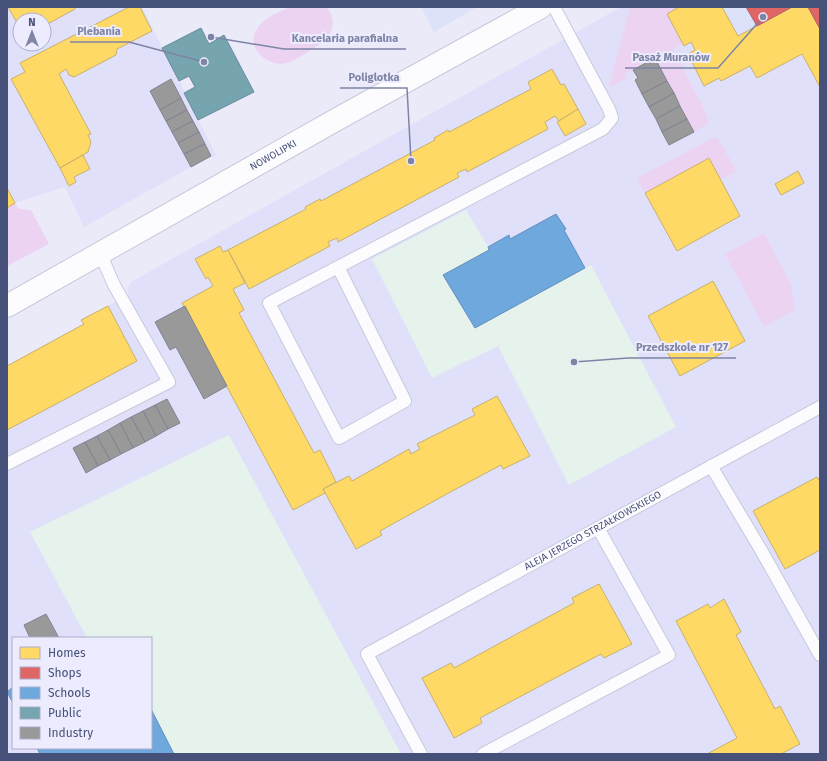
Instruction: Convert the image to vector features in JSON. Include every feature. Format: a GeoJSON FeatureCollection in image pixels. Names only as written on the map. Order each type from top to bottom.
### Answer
{"type":"FeatureCollection","features":[{"type":"Feature","properties":{"kind":"street","name":"NOWOLIPKI"},"geometry":{"type":"LineString","coordinates":[[7,306],[541,7]]}},
{"type":"Feature","properties":{"kind":"lane"},"geometry":{"type":"LineString","coordinates":[[338,268],[405,402],[339,438],[269,303],[604,129],[612,118],[609,109],[554,7]]}},
{"type":"Feature","properties":{"kind":"lane"},"geometry":{"type":"LineString","coordinates":[[7,464],[169,382],[114,284],[100,253]]}},
{"type":"Feature","properties":{"kind":"lane","name":"ALEJA JERZEGO STRZAŁKOWSKIEGO"},"geometry":{"type":"LineString","coordinates":[[421,754],[367,654],[820,407]]}},
{"type":"Feature","properties":{"kind":"lane"},"geometry":{"type":"LineString","coordinates":[[711,466],[761,550],[820,655]]}},
{"type":"Feature","properties":{"kind":"lane"},"geometry":{"type":"LineString","coordinates":[[483,754],[669,655],[598,528]]}},
{"type":"Feature","properties":{"kind":"shaded area"},"geometry":{"type":"Polygon","coordinates":[[[7,7],[142,7],[216,155],[191,167],[84,227],[65,187],[15,203],[7,208],[7,7]]]}},
{"type":"Feature","properties":{"kind":"shaded area"},"geometry":{"type":"Polygon","coordinates":[[[290,7],[327,7],[333,23],[331,30],[323,41],[298,58],[283,64],[274,63],[262,57],[258,52],[255,47],[254,35],[263,22],[290,7]]]}},
{"type":"Feature","properties":{"kind":"shaded area"},"geometry":{"type":"Polygon","coordinates":[[[421,7],[477,7],[434,32],[421,7]]]}},
{"type":"Feature","properties":{"kind":"shaded area"},"geometry":{"type":"Polygon","coordinates":[[[621,7],[722,7],[820,29],[820,754],[7,754],[7,366],[84,325],[81,320],[129,295],[127,289],[131,282],[621,7]]]}},
{"type":"Feature","properties":{"kind":"shaded area"},"geometry":{"type":"Polygon","coordinates":[[[630,7],[679,7],[667,14],[683,44],[673,49],[708,117],[708,124],[694,132],[655,59],[624,74],[626,78],[609,88],[630,7]]]}},
{"type":"Feature","properties":{"kind":"shaded area"},"geometry":{"type":"Polygon","coordinates":[[[722,7],[792,7],[738,36],[722,7]]]}},
{"type":"Feature","properties":{"kind":"shaded area"},"geometry":{"type":"Polygon","coordinates":[[[715,137],[720,141],[736,171],[720,180],[645,193],[637,178],[715,137]]]}},
{"type":"Feature","properties":{"kind":"shaded area"},"geometry":{"type":"Polygon","coordinates":[[[15,203],[19,209],[31,210],[49,244],[7,266],[7,208],[15,203]]]}},
{"type":"Feature","properties":{"kind":"shaded area"},"geometry":{"type":"Polygon","coordinates":[[[466,210],[488,247],[509,235],[510,239],[566,229],[564,230],[585,268],[591,265],[676,427],[569,485],[498,346],[432,378],[372,259],[466,210]]]}},
{"type":"Feature","properties":{"kind":"shaded area"},"geometry":{"type":"Polygon","coordinates":[[[764,233],[791,284],[795,310],[764,327],[725,254],[764,233]]]}},
{"type":"Feature","properties":{"kind":"shaded area"},"geometry":{"type":"Polygon","coordinates":[[[229,435],[401,754],[40,754],[38,749],[152,749],[152,637],[86,637],[30,532],[229,435]]]}},
{"type":"Feature","properties":{"kind":"building: Homes"},"geometry":{"type":"Polygon","coordinates":[[[8,7],[75,7],[75,9],[52,22],[52,12],[12,12],[12,14],[8,7]]]}},
{"type":"Feature","properties":{"kind":"building: Homes"},"geometry":{"type":"Polygon","coordinates":[[[129,7],[140,7],[152,31],[117,49],[116,55],[74,77],[69,75],[66,69],[59,74],[91,134],[88,135],[91,142],[88,152],[60,168],[11,79],[25,72],[20,63],[41,52],[52,52],[52,47],[129,7]]]}},
{"type":"Feature","properties":{"kind":"building: Homes"},"geometry":{"type":"Polygon","coordinates":[[[679,7],[722,7],[738,36],[792,7],[808,7],[820,29],[820,87],[802,54],[757,78],[750,66],[721,81],[719,78],[704,86],[688,54],[695,50],[691,42],[684,46],[667,14],[679,7]]]}},
{"type":"Feature","properties":{"kind":"building: Homes"},"geometry":{"type":"Polygon","coordinates":[[[552,69],[561,85],[564,84],[578,109],[559,121],[555,116],[545,122],[548,129],[467,172],[466,169],[457,173],[459,177],[338,242],[337,238],[328,242],[330,246],[249,289],[228,250],[306,209],[305,207],[320,199],[321,201],[435,140],[434,138],[448,130],[449,132],[531,89],[528,82],[552,69]]]}},
{"type":"Feature","properties":{"kind":"building: Homes"},"geometry":{"type":"Polygon","coordinates":[[[578,109],[586,124],[565,136],[557,122],[578,109]]]}},
{"type":"Feature","properties":{"kind":"building: Homes"},"geometry":{"type":"Polygon","coordinates":[[[83,155],[90,169],[74,177],[76,182],[69,186],[60,168],[83,155]]]}},
{"type":"Feature","properties":{"kind":"building: Homes"},"geometry":{"type":"Polygon","coordinates":[[[709,158],[740,216],[677,251],[645,193],[709,158]]]}},
{"type":"Feature","properties":{"kind":"building: Homes"},"geometry":{"type":"Polygon","coordinates":[[[798,171],[804,183],[781,195],[775,184],[798,171]]]}},
{"type":"Feature","properties":{"kind":"building: Homes"},"geometry":{"type":"Polygon","coordinates":[[[7,188],[15,203],[7,208],[7,188]]]}},
{"type":"Feature","properties":{"kind":"building: Homes"},"geometry":{"type":"Polygon","coordinates":[[[220,246],[223,252],[228,250],[245,283],[233,289],[244,310],[239,313],[314,453],[320,450],[336,482],[323,489],[325,493],[293,510],[182,303],[213,286],[208,277],[206,279],[195,259],[220,246]]]}},
{"type":"Feature","properties":{"kind":"building: Homes"},"geometry":{"type":"Polygon","coordinates":[[[713,281],[745,341],[680,376],[648,316],[713,281]]]}},
{"type":"Feature","properties":{"kind":"building: Homes"},"geometry":{"type":"Polygon","coordinates":[[[108,306],[137,361],[7,430],[7,366],[84,324],[81,320],[108,306]]]}},
{"type":"Feature","properties":{"kind":"building: Homes"},"geometry":{"type":"Polygon","coordinates":[[[497,396],[530,456],[503,469],[501,465],[454,490],[380,531],[382,535],[356,549],[323,489],[349,476],[352,481],[409,449],[411,454],[420,449],[417,444],[475,415],[472,409],[497,396]]]}},
{"type":"Feature","properties":{"kind":"building: Homes"},"geometry":{"type":"Polygon","coordinates":[[[817,477],[820,482],[820,550],[785,569],[753,511],[817,477]]]}},
{"type":"Feature","properties":{"kind":"building: Homes"},"geometry":{"type":"Polygon","coordinates":[[[599,584],[632,644],[604,658],[601,654],[557,677],[480,718],[482,723],[454,738],[422,678],[451,663],[454,668],[574,603],[572,598],[599,584]]]}},
{"type":"Feature","properties":{"kind":"building: Homes"},"geometry":{"type":"Polygon","coordinates":[[[724,599],[741,632],[736,635],[775,709],[780,706],[800,744],[781,754],[707,754],[737,738],[676,621],[708,604],[710,608],[724,599]]]}},
{"type":"Feature","properties":{"kind":"building: Shops"},"geometry":{"type":"Polygon","coordinates":[[[746,7],[792,7],[757,26],[746,7]]]}},
{"type":"Feature","properties":{"kind":"building: Shops"},"geometry":{"type":"Polygon","coordinates":[[[808,7],[820,7],[820,29],[808,7]]]}},
{"type":"Feature","properties":{"kind":"building: Schools"},"geometry":{"type":"Polygon","coordinates":[[[556,214],[566,229],[564,230],[585,268],[475,328],[443,275],[489,250],[488,247],[509,235],[510,239],[556,214]]]}},
{"type":"Feature","properties":{"kind":"building: Schools"},"geometry":{"type":"Polygon","coordinates":[[[12,688],[12,701],[7,692],[12,688]]]}},
{"type":"Feature","properties":{"kind":"building: Schools"},"geometry":{"type":"Polygon","coordinates":[[[152,711],[174,754],[40,754],[38,749],[152,749],[152,711]]]}},
{"type":"Feature","properties":{"kind":"building: Public"},"geometry":{"type":"Polygon","coordinates":[[[201,28],[209,44],[224,35],[254,92],[198,120],[184,93],[195,87],[189,76],[179,81],[162,48],[201,28]]]}},
{"type":"Feature","properties":{"kind":"building: Industry"},"geometry":{"type":"Polygon","coordinates":[[[655,58],[667,81],[642,94],[635,80],[638,78],[633,70],[655,58]]]}},
{"type":"Feature","properties":{"kind":"building: Industry"},"geometry":{"type":"Polygon","coordinates":[[[171,79],[181,98],[160,110],[150,91],[171,79]]]}},
{"type":"Feature","properties":{"kind":"building: Industry"},"geometry":{"type":"Polygon","coordinates":[[[667,81],[674,93],[649,107],[642,94],[667,81]]]}},
{"type":"Feature","properties":{"kind":"building: Industry"},"geometry":{"type":"Polygon","coordinates":[[[674,93],[680,106],[656,119],[649,107],[674,93]]]}},
{"type":"Feature","properties":{"kind":"building: Industry"},"geometry":{"type":"Polygon","coordinates":[[[181,98],[187,110],[166,121],[160,110],[181,98]]]}},
{"type":"Feature","properties":{"kind":"building: Industry"},"geometry":{"type":"Polygon","coordinates":[[[680,106],[687,119],[662,132],[656,119],[680,106]]]}},
{"type":"Feature","properties":{"kind":"building: Industry"},"geometry":{"type":"Polygon","coordinates":[[[187,110],[193,121],[172,132],[166,121],[187,110]]]}},
{"type":"Feature","properties":{"kind":"building: Industry"},"geometry":{"type":"Polygon","coordinates":[[[687,119],[694,132],[669,145],[662,132],[687,119]]]}},
{"type":"Feature","properties":{"kind":"building: Industry"},"geometry":{"type":"Polygon","coordinates":[[[193,121],[199,132],[178,143],[172,132],[193,121]]]}},
{"type":"Feature","properties":{"kind":"building: Industry"},"geometry":{"type":"Polygon","coordinates":[[[199,132],[205,144],[184,154],[178,143],[199,132]]]}},
{"type":"Feature","properties":{"kind":"building: Industry"},"geometry":{"type":"Polygon","coordinates":[[[205,144],[211,156],[191,167],[184,154],[205,144]]]}},
{"type":"Feature","properties":{"kind":"building: Industry"},"geometry":{"type":"Polygon","coordinates":[[[185,306],[227,386],[204,399],[176,347],[170,350],[155,322],[185,306]]]}},
{"type":"Feature","properties":{"kind":"building: Industry"},"geometry":{"type":"Polygon","coordinates":[[[167,399],[180,423],[168,429],[155,405],[167,399]]]}},
{"type":"Feature","properties":{"kind":"building: Industry"},"geometry":{"type":"Polygon","coordinates":[[[155,405],[168,429],[156,436],[143,411],[155,405]]]}},
{"type":"Feature","properties":{"kind":"building: Industry"},"geometry":{"type":"Polygon","coordinates":[[[143,411],[156,436],[145,442],[131,417],[143,411]]]}},
{"type":"Feature","properties":{"kind":"building: Industry"},"geometry":{"type":"Polygon","coordinates":[[[131,417],[145,442],[133,448],[120,423],[131,417]]]}},
{"type":"Feature","properties":{"kind":"building: Industry"},"geometry":{"type":"Polygon","coordinates":[[[120,423],[133,448],[121,454],[108,430],[120,423]]]}},
{"type":"Feature","properties":{"kind":"building: Industry"},"geometry":{"type":"Polygon","coordinates":[[[108,430],[121,454],[110,460],[97,436],[108,430]]]}},
{"type":"Feature","properties":{"kind":"building: Industry"},"geometry":{"type":"Polygon","coordinates":[[[97,436],[110,460],[98,466],[85,442],[97,436]]]}},
{"type":"Feature","properties":{"kind":"building: Industry"},"geometry":{"type":"Polygon","coordinates":[[[85,442],[98,466],[86,473],[73,448],[85,442]]]}},
{"type":"Feature","properties":{"kind":"building: Industry"},"geometry":{"type":"Polygon","coordinates":[[[46,614],[58,637],[30,637],[24,625],[46,614]]]}},
{"type":"Feature","properties":{"kind":"place","name":"Pasaż Muranów"},"geometry":{"type":"Point","coordinates":[763,17]}},
{"type":"Feature","properties":{"kind":"place","name":"Kancelaria parafialna"},"geometry":{"type":"Point","coordinates":[211,37]}},
{"type":"Feature","properties":{"kind":"place","name":"Plebania"},"geometry":{"type":"Point","coordinates":[204,62]}},
{"type":"Feature","properties":{"kind":"place","name":"Poliglotka"},"geometry":{"type":"Point","coordinates":[411,161]}},
{"type":"Feature","properties":{"kind":"place","name":"Przedszkole nr 127"},"geometry":{"type":"Point","coordinates":[574,362]}}]}
